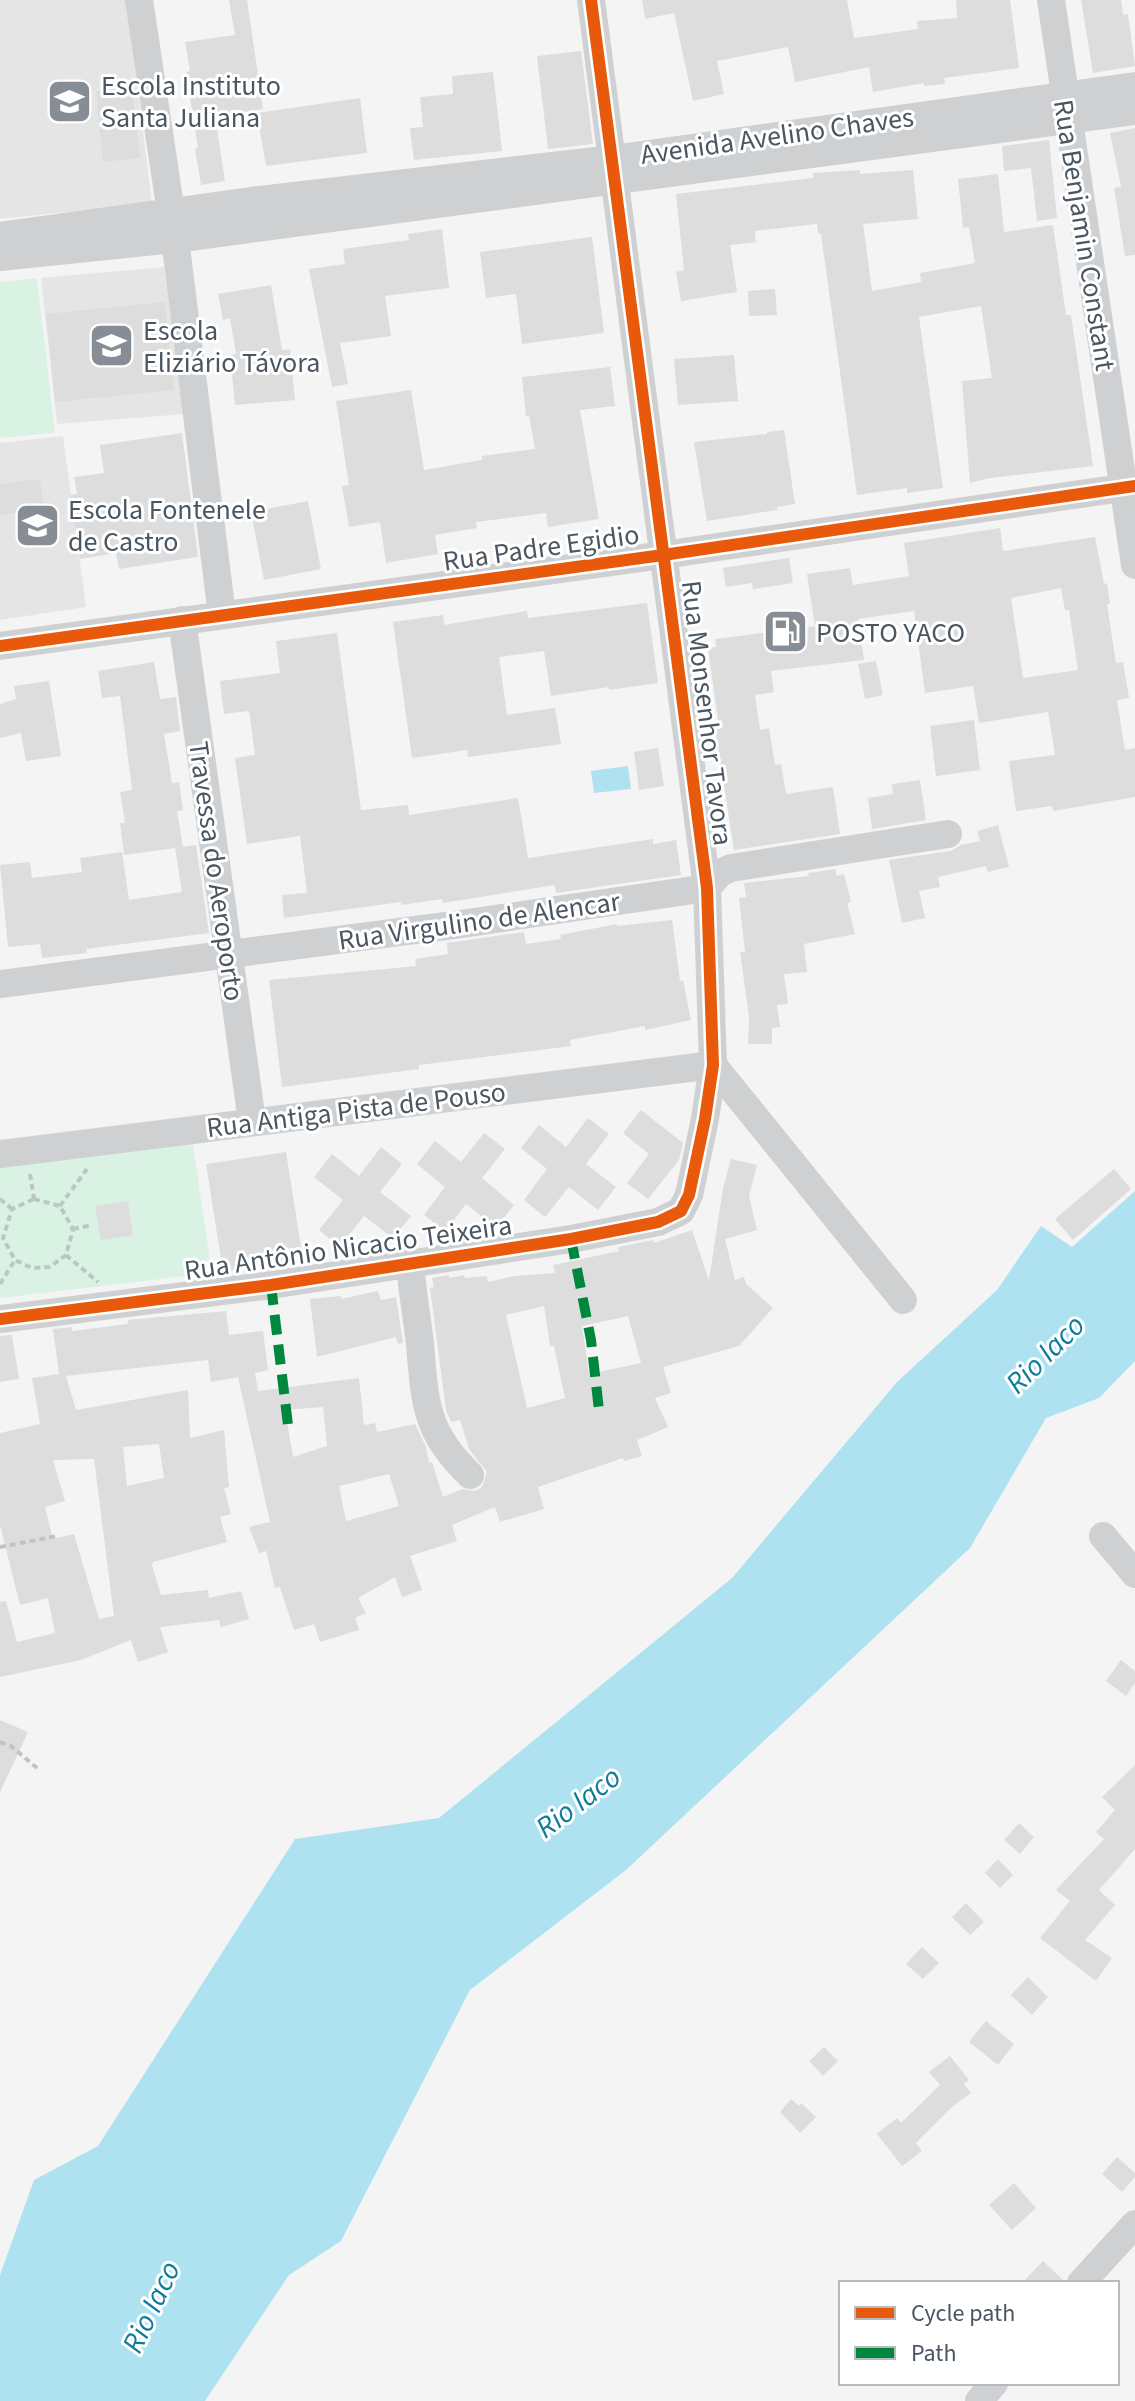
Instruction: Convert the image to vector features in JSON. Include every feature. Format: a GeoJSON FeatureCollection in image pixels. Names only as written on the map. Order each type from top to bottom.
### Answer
{"type":"FeatureCollection","features":[{"type":"Feature","properties":{"kind":"street"},"geometry":{"type":"LineString","coordinates":[[139,0],[172,226],[222,615]]}},
{"type":"Feature","properties":{"kind":"street","name":"Rua Monsenhor Tavora"},"geometry":{"type":"LineString","coordinates":[[591,0],[707,888],[713,1065],[689,1195]]}},
{"type":"Feature","properties":{"kind":"street","name":"Rua Benjamin Constant"},"geometry":{"type":"LineString","coordinates":[[1051,0],[1066,108],[1130,486],[1135,565]]}},
{"type":"Feature","properties":{"kind":"street","name":"Avenida Avelino Chaves"},"geometry":{"type":"LineString","coordinates":[[0,257],[172,226],[1066,108],[1135,86]]}},
{"type":"Feature","properties":{"kind":"street","name":"Avenida Avelino Chaves"},"geometry":{"type":"LineString","coordinates":[[1066,108],[1135,111]]}},
{"type":"Feature","properties":{"kind":"street","name":"Avenida Avelino Chaves"},"geometry":{"type":"LineString","coordinates":[[0,236],[172,226]]}},
{"type":"Feature","properties":{"kind":"street","name":"Rua Padre Egidio"},"geometry":{"type":"LineString","coordinates":[[0,646],[663,555],[1130,486]]}},
{"type":"Feature","properties":{"kind":"street","name":"Travessa do Aeroporto"},"geometry":{"type":"LineString","coordinates":[[182,620],[252,1121]]}},
{"type":"Feature","properties":{"kind":"street","name":"Rua Virgulino de Alencar"},"geometry":{"type":"LineString","coordinates":[[0,984],[707,888],[720,873],[731,868],[948,834]]}},
{"type":"Feature","properties":{"kind":"street"},"geometry":{"type":"LineString","coordinates":[[713,1065],[903,1300]]}},
{"type":"Feature","properties":{"kind":"street","name":"Rua Antiga Pista de Pouso"},"geometry":{"type":"LineString","coordinates":[[0,1154],[713,1065]]}},
{"type":"Feature","properties":{"kind":"street","name":"Rua Antônio Nicacio Teixeira"},"geometry":{"type":"LineString","coordinates":[[0,1319],[271,1285],[571,1239],[658,1222],[681,1211],[689,1195]]}},
{"type":"Feature","properties":{"kind":"street"},"geometry":{"type":"LineString","coordinates":[[410,1263],[422,1383],[429,1414],[440,1442],[470,1475]]}},
{"type":"Feature","properties":{"kind":"street"},"geometry":{"type":"LineString","coordinates":[[1103,1536],[1135,1574]]}},
{"type":"Feature","properties":{"kind":"street"},"geometry":{"type":"LineString","coordinates":[[1083,2281],[1135,2224]]}},
{"type":"Feature","properties":{"kind":"street"},"geometry":{"type":"LineString","coordinates":[[979,2401],[992,2385]]}},
{"type":"Feature","properties":{"kind":"path"},"geometry":{"type":"LineString","coordinates":[[60,1206],[108,1140]]}},
{"type":"Feature","properties":{"kind":"path"},"geometry":{"type":"LineString","coordinates":[[0,1199],[12,1209]]}},
{"type":"Feature","properties":{"kind":"path"},"geometry":{"type":"LineString","coordinates":[[34,1199],[60,1206],[73,1229],[66,1255],[50,1267],[32,1268],[15,1260],[1,1238],[12,1209],[34,1199]]}},
{"type":"Feature","properties":{"kind":"path"},"geometry":{"type":"LineString","coordinates":[[73,1229],[92,1225]]}},
{"type":"Feature","properties":{"kind":"path"},"geometry":{"type":"LineString","coordinates":[[66,1255],[123,1303]]}},
{"type":"Feature","properties":{"kind":"path"},"geometry":{"type":"LineString","coordinates":[[0,1284],[15,1260]]}},
{"type":"Feature","properties":{"kind":"path"},"geometry":{"type":"LineString","coordinates":[[0,1547],[57,1536]]}},
{"type":"Feature","properties":{"kind":"path"},"geometry":{"type":"LineString","coordinates":[[0,1742],[11,1746],[37,1768]]}},
{"type":"Feature","properties":{"kind":"shaded area","name":"Escola Instituto Santa Juliana"},"geometry":{"type":"Polygon","coordinates":[[[0,0],[127,0],[152,203],[0,219],[0,0]]]}},
{"type":"Feature","properties":{"kind":"shaded area","name":"Escola Eliziário Távora"},"geometry":{"type":"Polygon","coordinates":[[[164,267],[185,414],[57,424],[41,278],[164,267]]]}},
{"type":"Feature","properties":{"kind":"shaded area","name":"Escola Fontenele de Castro"},"geometry":{"type":"Polygon","coordinates":[[[63,436],[86,607],[0,620],[0,443],[63,436]]]}},
{"type":"Feature","properties":{"kind":"green space"},"geometry":{"type":"Polygon","coordinates":[[[37,278],[55,433],[0,438],[0,282],[37,278]]]}},
{"type":"Feature","properties":{"kind":"green space"},"geometry":{"type":"Polygon","coordinates":[[[192,1139],[212,1273],[0,1298],[0,1167],[192,1139]]]}},
{"type":"Feature","properties":{"kind":"water"},"geometry":{"type":"Polygon","coordinates":[[[628,766],[631,789],[594,793],[591,771],[628,766]]]}},
{"type":"Feature","properties":{"kind":"water","name":"Rio Iaco"},"geometry":{"type":"Polygon","coordinates":[[[1135,1191],[1135,1361],[1099,1398],[1046,1418],[970,1548],[626,1870],[470,1990],[341,2241],[289,2275],[205,2401],[0,2401],[0,2275],[34,2180],[98,2146],[295,1839],[439,1818],[732,1578],[897,1382],[997,1290],[1041,1226],[1072,1247],[1135,1191]]]}},
{"type":"Feature","properties":{"kind":"building"},"geometry":{"type":"Polygon","coordinates":[[[229,0],[247,0],[263,109],[215,117],[225,181],[201,185],[185,42],[235,35],[229,0]]]}},
{"type":"Feature","properties":{"kind":"building"},"geometry":{"type":"Polygon","coordinates":[[[642,0],[847,0],[854,38],[918,29],[917,21],[957,18],[956,0],[1010,0],[1019,68],[944,78],[945,84],[924,86],[924,83],[873,92],[869,67],[795,82],[788,47],[717,61],[724,94],[693,101],[674,13],[645,19],[642,0]]]}},
{"type":"Feature","properties":{"kind":"building"},"geometry":{"type":"Polygon","coordinates":[[[1081,0],[1121,0],[1123,15],[1128,14],[1135,66],[1093,73],[1081,0]]]}},
{"type":"Feature","properties":{"kind":"building"},"geometry":{"type":"Polygon","coordinates":[[[581,51],[593,144],[548,149],[537,56],[581,51]]]}},
{"type":"Feature","properties":{"kind":"building"},"geometry":{"type":"Polygon","coordinates":[[[493,72],[502,151],[414,160],[410,128],[423,127],[420,97],[453,94],[452,76],[493,72]]]}},
{"type":"Feature","properties":{"kind":"building"},"geometry":{"type":"Polygon","coordinates":[[[132,87],[140,158],[103,162],[96,91],[132,87]]]}},
{"type":"Feature","properties":{"kind":"building"},"geometry":{"type":"Polygon","coordinates":[[[360,98],[367,153],[266,166],[257,113],[360,98]]]}},
{"type":"Feature","properties":{"kind":"building"},"geometry":{"type":"Polygon","coordinates":[[[1135,128],[1135,255],[1125,256],[1114,188],[1121,187],[1110,133],[1135,128]]]}},
{"type":"Feature","properties":{"kind":"building"},"geometry":{"type":"Polygon","coordinates":[[[1049,140],[1057,218],[1037,221],[1031,168],[1004,171],[1002,146],[1049,140]]]}},
{"type":"Feature","properties":{"kind":"building"},"geometry":{"type":"Polygon","coordinates":[[[860,170],[860,174],[913,170],[918,219],[863,224],[872,291],[921,282],[920,273],[975,263],[969,227],[963,228],[958,179],[998,174],[1004,232],[1053,225],[1066,315],[1071,315],[1093,466],[970,483],[962,381],[992,378],[981,306],[919,317],[943,488],[907,493],[907,488],[857,495],[821,234],[818,234],[817,224],[755,231],[756,242],[730,245],[737,292],[681,301],[676,272],[684,270],[676,194],[813,178],[813,173],[860,170]]]}},
{"type":"Feature","properties":{"kind":"building"},"geometry":{"type":"Polygon","coordinates":[[[442,229],[449,288],[385,296],[391,336],[340,343],[348,384],[332,387],[309,269],[345,264],[343,249],[409,240],[408,234],[442,229]]]}},
{"type":"Feature","properties":{"kind":"building"},"geometry":{"type":"Polygon","coordinates":[[[592,237],[604,333],[522,344],[516,294],[486,298],[480,252],[592,237]]]}},
{"type":"Feature","properties":{"kind":"building"},"geometry":{"type":"Polygon","coordinates":[[[271,285],[282,350],[290,349],[295,400],[235,405],[230,355],[236,354],[230,318],[223,320],[218,294],[271,285]]]}},
{"type":"Feature","properties":{"kind":"building"},"geometry":{"type":"Polygon","coordinates":[[[775,289],[777,315],[749,316],[748,291],[775,289]]]}},
{"type":"Feature","properties":{"kind":"building"},"geometry":{"type":"Polygon","coordinates":[[[165,302],[174,390],[55,402],[46,314],[165,302]]]}},
{"type":"Feature","properties":{"kind":"building"},"geometry":{"type":"Polygon","coordinates":[[[734,355],[738,401],[678,405],[674,359],[734,355]]]}},
{"type":"Feature","properties":{"kind":"building"},"geometry":{"type":"Polygon","coordinates":[[[610,367],[615,406],[580,410],[599,519],[548,527],[546,513],[476,522],[477,528],[435,535],[438,554],[386,563],[380,522],[349,527],[342,486],[349,485],[336,401],[411,390],[424,470],[482,460],[482,456],[535,449],[529,416],[526,416],[522,377],[610,367]]]}},
{"type":"Feature","properties":{"kind":"building"},"geometry":{"type":"Polygon","coordinates":[[[784,430],[795,504],[777,507],[777,510],[707,521],[694,442],[784,430]]]}},
{"type":"Feature","properties":{"kind":"building"},"geometry":{"type":"Polygon","coordinates":[[[182,433],[198,557],[119,569],[116,553],[80,559],[70,495],[77,494],[74,477],[104,473],[100,445],[182,433]]]}},
{"type":"Feature","properties":{"kind":"building"},"geometry":{"type":"Polygon","coordinates":[[[40,479],[44,510],[0,515],[0,484],[40,479]]]}},
{"type":"Feature","properties":{"kind":"building"},"geometry":{"type":"Polygon","coordinates":[[[308,501],[321,569],[264,580],[251,512],[308,501]]]}},
{"type":"Feature","properties":{"kind":"building"},"geometry":{"type":"Polygon","coordinates":[[[1000,528],[1003,551],[1095,537],[1104,584],[1107,583],[1116,663],[1123,662],[1129,698],[1117,700],[1125,750],[1135,748],[1135,797],[1053,811],[1052,806],[1016,811],[1009,761],[1055,755],[1048,712],[979,723],[973,686],[925,693],[914,611],[858,619],[864,660],[771,671],[774,692],[755,695],[760,730],[769,728],[775,765],[781,764],[786,794],[833,787],[840,834],[734,850],[715,728],[719,727],[708,648],[716,647],[715,639],[815,626],[807,574],[850,568],[853,585],[909,576],[904,543],[1000,528]],[[1061,588],[1011,598],[1023,678],[1078,670],[1069,610],[1065,610],[1061,588]]]}},
{"type":"Feature","properties":{"kind":"building"},"geometry":{"type":"Polygon","coordinates":[[[789,558],[793,583],[753,589],[752,583],[726,587],[723,568],[789,558]]]}},
{"type":"Feature","properties":{"kind":"building"},"geometry":{"type":"Polygon","coordinates":[[[647,603],[658,683],[551,696],[544,651],[499,657],[507,715],[555,708],[561,744],[468,757],[467,750],[412,758],[393,622],[443,615],[444,625],[527,611],[528,618],[647,603]]]}},
{"type":"Feature","properties":{"kind":"building"},"geometry":{"type":"Polygon","coordinates":[[[337,633],[361,810],[408,805],[409,815],[518,798],[528,858],[653,839],[653,844],[676,840],[681,875],[556,893],[555,885],[443,903],[442,899],[401,905],[401,902],[284,918],[282,895],[307,893],[300,836],[247,844],[235,758],[255,755],[249,711],[224,714],[220,681],[280,673],[276,641],[337,633]]]}},
{"type":"Feature","properties":{"kind":"building"},"geometry":{"type":"Polygon","coordinates":[[[876,661],[883,695],[865,699],[858,664],[876,661]]]}},
{"type":"Feature","properties":{"kind":"building"},"geometry":{"type":"Polygon","coordinates":[[[154,662],[160,699],[176,697],[180,731],[164,734],[172,783],[179,782],[183,810],[177,811],[183,847],[124,855],[120,823],[125,823],[120,792],[132,790],[120,696],[102,698],[98,671],[154,662]]]}},
{"type":"Feature","properties":{"kind":"building"},"geometry":{"type":"Polygon","coordinates":[[[49,681],[61,756],[26,761],[21,733],[0,738],[0,704],[16,699],[14,686],[49,681]]]}},
{"type":"Feature","properties":{"kind":"building"},"geometry":{"type":"Polygon","coordinates":[[[974,720],[980,770],[936,776],[930,726],[974,720]]]}},
{"type":"Feature","properties":{"kind":"building"},"geometry":{"type":"Polygon","coordinates":[[[658,748],[664,786],[639,790],[634,752],[658,748]]]}},
{"type":"Feature","properties":{"kind":"building"},"geometry":{"type":"Polygon","coordinates":[[[920,780],[926,820],[872,829],[868,798],[893,794],[892,784],[920,780]]]}},
{"type":"Feature","properties":{"kind":"building"},"geometry":{"type":"Polygon","coordinates":[[[998,825],[1009,867],[988,872],[986,866],[938,877],[940,887],[919,891],[925,918],[902,923],[889,860],[951,851],[961,845],[980,841],[977,831],[998,825]]]}},
{"type":"Feature","properties":{"kind":"building"},"geometry":{"type":"Polygon","coordinates":[[[196,845],[209,933],[42,958],[40,944],[8,947],[0,865],[30,862],[32,878],[82,872],[80,858],[122,852],[129,900],[182,892],[175,848],[196,845]]]}},
{"type":"Feature","properties":{"kind":"building"},"geometry":{"type":"Polygon","coordinates":[[[835,869],[837,876],[844,874],[855,934],[804,944],[807,972],[784,974],[788,1004],[777,1005],[780,1027],[772,1028],[772,1044],[748,1044],[749,1017],[740,952],[745,952],[739,898],[746,897],[744,883],[809,876],[808,873],[835,869]]]}},
{"type":"Feature","properties":{"kind":"building"},"geometry":{"type":"Polygon","coordinates":[[[672,920],[680,981],[683,980],[691,1020],[570,1040],[571,1046],[419,1065],[419,1069],[282,1087],[269,980],[416,966],[415,959],[448,954],[447,943],[524,932],[526,944],[561,939],[560,935],[617,924],[672,920]]]}},
{"type":"Feature","properties":{"kind":"building"},"geometry":{"type":"Polygon","coordinates":[[[641,1110],[683,1143],[679,1160],[648,1199],[627,1183],[649,1154],[623,1133],[641,1110]]]}},
{"type":"Feature","properties":{"kind":"building"},"geometry":{"type":"Polygon","coordinates":[[[588,1118],[609,1134],[586,1164],[616,1187],[598,1210],[569,1187],[545,1217],[524,1200],[547,1169],[521,1148],[539,1125],[566,1147],[588,1118]]]}},
{"type":"Feature","properties":{"kind":"building"},"geometry":{"type":"Polygon","coordinates":[[[484,1133],[505,1149],[482,1178],[514,1205],[496,1228],[466,1204],[445,1231],[424,1215],[445,1187],[417,1164],[435,1141],[461,1162],[484,1133]]]}},
{"type":"Feature","properties":{"kind":"building"},"geometry":{"type":"Polygon","coordinates":[[[381,1147],[402,1164],[380,1192],[411,1216],[393,1238],[364,1216],[340,1247],[319,1230],[343,1200],[314,1177],[332,1154],[359,1176],[381,1147]]]}},
{"type":"Feature","properties":{"kind":"building"},"geometry":{"type":"Polygon","coordinates":[[[286,1152],[303,1259],[223,1272],[206,1164],[286,1152]]]}},
{"type":"Feature","properties":{"kind":"building"},"geometry":{"type":"Polygon","coordinates":[[[731,1159],[757,1165],[749,1196],[757,1230],[725,1239],[735,1280],[744,1277],[746,1284],[773,1308],[739,1346],[663,1367],[671,1393],[655,1398],[668,1427],[637,1440],[642,1456],[624,1461],[623,1458],[538,1487],[544,1509],[500,1522],[495,1507],[452,1525],[457,1541],[410,1556],[422,1590],[402,1597],[395,1577],[358,1598],[366,1613],[355,1618],[359,1630],[320,1642],[314,1624],[294,1630],[280,1587],[275,1588],[266,1551],[259,1553],[249,1527],[270,1522],[238,1377],[211,1382],[208,1360],[66,1376],[76,1410],[188,1390],[190,1438],[224,1430],[229,1487],[224,1488],[231,1514],[220,1517],[227,1542],[153,1562],[152,1565],[161,1595],[208,1590],[209,1598],[241,1591],[249,1619],[221,1627],[219,1620],[160,1627],[168,1652],[138,1662],[131,1640],[81,1660],[0,1677],[0,1602],[6,1601],[17,1642],[55,1633],[48,1598],[20,1605],[0,1525],[0,1433],[40,1424],[32,1378],[59,1374],[53,1329],[72,1327],[72,1331],[128,1324],[128,1320],[226,1311],[229,1335],[263,1331],[268,1370],[255,1373],[258,1391],[359,1378],[364,1425],[375,1423],[377,1432],[415,1424],[443,1497],[462,1489],[475,1491],[482,1487],[487,1472],[469,1449],[460,1420],[451,1422],[446,1410],[430,1288],[434,1287],[432,1278],[487,1276],[488,1282],[514,1276],[555,1273],[553,1265],[619,1251],[618,1247],[653,1240],[654,1243],[692,1230],[709,1280],[723,1188],[731,1159]],[[544,1306],[506,1315],[527,1408],[565,1398],[554,1346],[550,1346],[544,1306]],[[628,1316],[582,1326],[589,1374],[641,1363],[628,1316]],[[323,1407],[285,1410],[293,1457],[327,1446],[323,1407]],[[159,1444],[123,1447],[127,1486],[164,1478],[159,1444]],[[94,1459],[53,1460],[65,1501],[45,1507],[53,1539],[74,1534],[99,1619],[114,1616],[94,1459]],[[389,1474],[339,1486],[346,1521],[399,1506],[389,1474]]]}},
{"type":"Feature","properties":{"kind":"building"},"geometry":{"type":"Polygon","coordinates":[[[1114,1169],[1131,1189],[1073,1240],[1055,1219],[1114,1169]]]}},
{"type":"Feature","properties":{"kind":"building"},"geometry":{"type":"Polygon","coordinates":[[[128,1201],[133,1235],[101,1240],[95,1206],[128,1201]]]}},
{"type":"Feature","properties":{"kind":"building"},"geometry":{"type":"Polygon","coordinates":[[[378,1291],[381,1300],[396,1297],[403,1343],[398,1344],[396,1337],[317,1357],[310,1299],[341,1296],[341,1299],[378,1291]]]}},
{"type":"Feature","properties":{"kind":"building"},"geometry":{"type":"Polygon","coordinates":[[[12,1335],[19,1379],[0,1382],[0,1336],[12,1335]]]}},
{"type":"Feature","properties":{"kind":"building"},"geometry":{"type":"Polygon","coordinates":[[[1121,1660],[1135,1671],[1135,1683],[1126,1696],[1106,1681],[1121,1660]]]}},
{"type":"Feature","properties":{"kind":"building"},"geometry":{"type":"Polygon","coordinates":[[[0,1720],[28,1732],[0,1792],[0,1720]]]}},
{"type":"Feature","properties":{"kind":"building"},"geometry":{"type":"Polygon","coordinates":[[[1135,1765],[1135,1849],[1099,1890],[1115,1905],[1085,1940],[1112,1958],[1096,1981],[1040,1938],[1070,1901],[1056,1890],[1104,1839],[1096,1832],[1115,1810],[1102,1797],[1135,1765]]]}},
{"type":"Feature","properties":{"kind":"building"},"geometry":{"type":"Polygon","coordinates":[[[1019,1823],[1034,1837],[1020,1854],[1004,1840],[1019,1823]]]}},
{"type":"Feature","properties":{"kind":"building"},"geometry":{"type":"Polygon","coordinates":[[[998,1859],[1013,1875],[1000,1888],[985,1873],[998,1859]]]}},
{"type":"Feature","properties":{"kind":"building"},"geometry":{"type":"Polygon","coordinates":[[[966,1903],[984,1922],[970,1935],[952,1917],[966,1903]]]}},
{"type":"Feature","properties":{"kind":"building"},"geometry":{"type":"Polygon","coordinates":[[[922,1947],[939,1963],[923,1979],[906,1964],[922,1947]]]}},
{"type":"Feature","properties":{"kind":"building"},"geometry":{"type":"Polygon","coordinates":[[[1028,1977],[1048,1997],[1032,2015],[1011,1995],[1028,1977]]]}},
{"type":"Feature","properties":{"kind":"building"},"geometry":{"type":"Polygon","coordinates":[[[986,2021],[1014,2044],[998,2065],[969,2042],[986,2021]]]}},
{"type":"Feature","properties":{"kind":"building"},"geometry":{"type":"Polygon","coordinates":[[[824,2047],[838,2061],[823,2076],[809,2061],[824,2047]]]}},
{"type":"Feature","properties":{"kind":"building"},"geometry":{"type":"Polygon","coordinates":[[[950,2056],[969,2080],[964,2084],[971,2093],[953,2106],[916,2143],[922,2151],[902,2166],[877,2134],[897,2118],[901,2123],[940,2085],[929,2072],[950,2056]]]}},
{"type":"Feature","properties":{"kind":"building"},"geometry":{"type":"Polygon","coordinates":[[[791,2099],[799,2106],[801,2103],[816,2117],[800,2133],[780,2112],[791,2099]]]}},
{"type":"Feature","properties":{"kind":"building"},"geometry":{"type":"Polygon","coordinates":[[[1117,2157],[1135,2173],[1122,2192],[1102,2174],[1117,2157]]]}},
{"type":"Feature","properties":{"kind":"building"},"geometry":{"type":"Polygon","coordinates":[[[1014,2183],[1036,2208],[1012,2230],[989,2205],[1014,2183]]]}},
{"type":"Feature","properties":{"kind":"building"},"geometry":{"type":"Polygon","coordinates":[[[1043,2261],[1064,2281],[1024,2281],[1043,2261]]]}},
{"type":"Feature","properties":{"kind":"marked path"},"geometry":{"type":"LineString","coordinates":[[571,1239],[591,1340],[599,1410]]}},
{"type":"Feature","properties":{"kind":"marked path"},"geometry":{"type":"LineString","coordinates":[[271,1285],[288,1425]]}},
{"type":"Feature","properties":{"kind":"cycle path"},"geometry":{"type":"LineString","coordinates":[[0,1319],[271,1285],[571,1239],[658,1222],[681,1211],[689,1195],[713,1065],[707,888],[591,0]]}},
{"type":"Feature","properties":{"kind":"cycle path"},"geometry":{"type":"LineString","coordinates":[[0,646],[663,555],[1135,486]]}},
{"type":"Feature","properties":{"kind":"place","name":"Escola Instituto Santa Juliana"},"geometry":{"type":"Point","coordinates":[70,101]}},
{"type":"Feature","properties":{"kind":"place","name":"Escola Eliziário Távora"},"geometry":{"type":"Point","coordinates":[112,346]}},
{"type":"Feature","properties":{"kind":"place","name":"Escola Fontenele de Castro"},"geometry":{"type":"Point","coordinates":[37,525]}},
{"type":"Feature","properties":{"kind":"place","name":"POSTO YACO"},"geometry":{"type":"Point","coordinates":[785,632]}}]}
